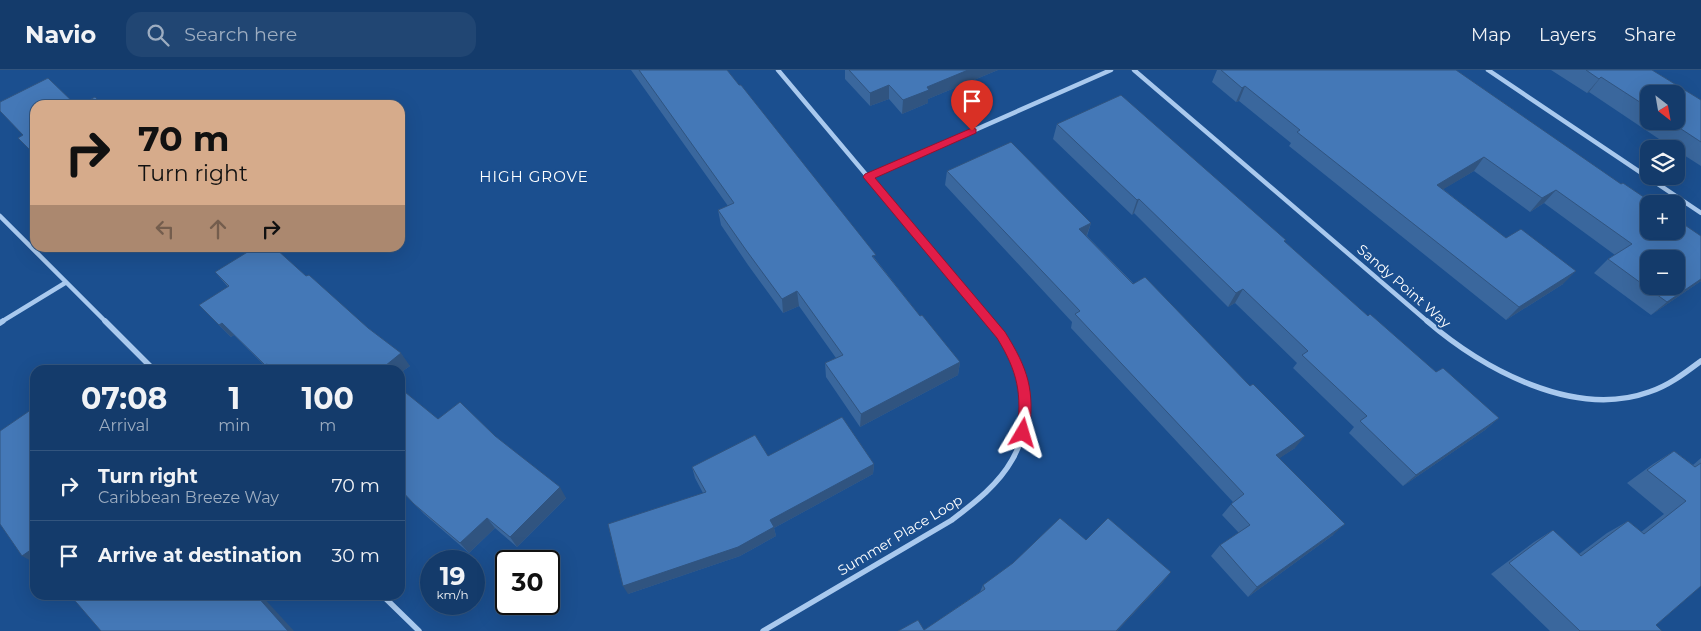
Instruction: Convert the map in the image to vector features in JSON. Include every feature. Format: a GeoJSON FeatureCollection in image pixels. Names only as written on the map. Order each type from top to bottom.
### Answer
{"type":"FeatureCollection","features":[{"type":"Feature","properties":{"kind":"street","name":"Summer Place Loop"},"geometry":{"type":"LineString","coordinates":[[763,631],[952,520],[978,502],[996,484],[1013,460],[1023,433],[1026,407],[1023,380],[1014,356],[1001,335],[778,70]]}},
{"type":"Feature","properties":{"kind":"street"},"geometry":{"type":"LineString","coordinates":[[868,177],[1110,70]]}},
{"type":"Feature","properties":{"kind":"street","name":"Sandy Point Way"},"geometry":{"type":"LineString","coordinates":[[1134,70],[1442,334],[1492,368],[1512,378],[1548,390],[1601,399],[1622,399],[1659,389],[1674,381],[1701,361]]}},
{"type":"Feature","properties":{"kind":"street"},"geometry":{"type":"LineString","coordinates":[[1488,70],[1701,213]]}},
{"type":"Feature","properties":{"kind":"street"},"geometry":{"type":"LineString","coordinates":[[0,216],[30,247]]}},
{"type":"Feature","properties":{"kind":"street"},"geometry":{"type":"LineString","coordinates":[[35,252],[149,365]]}},
{"type":"Feature","properties":{"kind":"street"},"geometry":{"type":"LineString","coordinates":[[0,323],[65,283]]}},
{"type":"Feature","properties":{"kind":"street"},"geometry":{"type":"LineString","coordinates":[[387,600],[419,631]]}},
{"type":"Feature","properties":{"kind":"building"},"geometry":{"type":"Polygon","coordinates":[[[639,70],[727,70],[876,255],[872,256],[960,362],[861,414],[825,363],[843,355],[797,291],[782,299],[746,250],[718,210],[734,203],[639,70]]]}},
{"type":"Feature","properties":{"kind":"building"},"geometry":{"type":"Polygon","coordinates":[[[849,70],[968,70],[927,87],[929,90],[903,100],[889,85],[870,93],[849,70]]]}},
{"type":"Feature","properties":{"kind":"building"},"geometry":{"type":"Polygon","coordinates":[[[1221,70],[1456,70],[1621,184],[1623,183],[1641,195],[1640,240],[1685,240],[1685,225],[1701,236],[1701,279],[1685,290],[1685,250],[1640,250],[1640,282],[1608,259],[1632,244],[1556,190],[1542,198],[1484,157],[1437,185],[1506,238],[1521,229],[1576,271],[1519,307],[1297,132],[1300,130],[1245,86],[1242,88],[1221,70]]]}},
{"type":"Feature","properties":{"kind":"building"},"geometry":{"type":"Polygon","coordinates":[[[1586,70],[1652,70],[1676,85],[1640,85],[1640,102],[1601,77],[1599,79],[1586,70]]]}},
{"type":"Feature","properties":{"kind":"building"},"geometry":{"type":"Polygon","coordinates":[[[48,78],[71,100],[30,100],[30,150],[18,138],[23,135],[0,111],[0,102],[48,78]]]}},
{"type":"Feature","properties":{"kind":"building"},"geometry":{"type":"Polygon","coordinates":[[[1685,90],[1701,100],[1701,142],[1683,130],[1685,130],[1685,90]]]}},
{"type":"Feature","properties":{"kind":"building"},"geometry":{"type":"Polygon","coordinates":[[[1121,95],[1286,240],[1284,241],[1368,316],[1370,314],[1436,372],[1443,368],[1499,418],[1416,475],[1360,421],[1367,416],[1302,355],[1308,351],[1243,289],[1236,293],[1139,199],[1137,200],[1057,124],[1121,95]]]}},
{"type":"Feature","properties":{"kind":"building"},"geometry":{"type":"Polygon","coordinates":[[[1011,142],[1091,223],[1079,229],[1133,284],[1145,277],[1250,386],[1253,384],[1305,436],[1276,455],[1345,524],[1257,587],[1220,545],[1250,525],[1231,504],[1244,494],[1075,314],[1080,311],[947,171],[1011,142]]]}},
{"type":"Feature","properties":{"kind":"building"},"geometry":{"type":"Polygon","coordinates":[[[248,252],[279,252],[306,276],[309,275],[368,328],[401,353],[386,365],[265,365],[222,323],[219,325],[199,305],[229,286],[215,272],[248,252]]]}},
{"type":"Feature","properties":{"kind":"building"},"geometry":{"type":"Polygon","coordinates":[[[1657,295],[1677,295],[1667,302],[1657,295]]]}},
{"type":"Feature","properties":{"kind":"building"},"geometry":{"type":"Polygon","coordinates":[[[405,392],[438,419],[460,402],[495,436],[560,487],[510,537],[487,518],[460,543],[405,494],[405,392]]]}},
{"type":"Feature","properties":{"kind":"building"},"geometry":{"type":"Polygon","coordinates":[[[30,410],[30,550],[22,556],[0,524],[0,431],[30,410]]]}},
{"type":"Feature","properties":{"kind":"building"},"geometry":{"type":"Polygon","coordinates":[[[842,417],[874,464],[770,520],[774,527],[738,547],[623,586],[608,524],[706,492],[692,467],[755,435],[768,456],[842,417]]]}},
{"type":"Feature","properties":{"kind":"building"},"geometry":{"type":"Polygon","coordinates":[[[1674,451],[1695,467],[1701,463],[1701,586],[1656,625],[1662,631],[1580,631],[1509,563],[1553,530],[1581,556],[1628,521],[1644,534],[1686,501],[1647,470],[1674,451]]]}},
{"type":"Feature","properties":{"kind":"building"},"geometry":{"type":"Polygon","coordinates":[[[1060,518],[1086,540],[1108,518],[1171,572],[1116,631],[898,631],[918,620],[924,630],[985,589],[983,585],[1013,563],[1060,518]]]}},
{"type":"Feature","properties":{"kind":"building"},"geometry":{"type":"Polygon","coordinates":[[[74,600],[260,600],[288,631],[101,631],[74,600]]]}},
{"type":"Feature","properties":{"kind":"district","name":"HIGH GROVE"},"geometry":{"type":"Point","coordinates":[534,177]}},
{"type":"Feature","properties":{"kind":"route"},"geometry":{"type":"LineString","coordinates":[[972,131],[868,177],[1001,335],[1014,356],[1023,380],[1026,407],[1023,433]]}}]}
